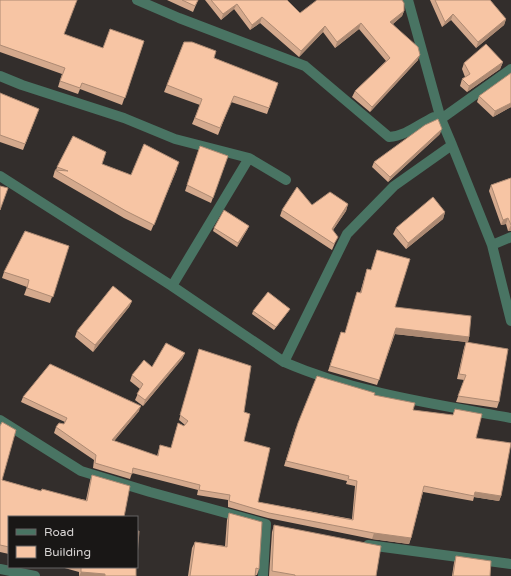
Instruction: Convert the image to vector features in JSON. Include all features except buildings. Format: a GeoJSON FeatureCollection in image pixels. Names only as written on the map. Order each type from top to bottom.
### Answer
{"type":"FeatureCollection","features":[{"type":"Feature","properties":{"kind":"street"},"geometry":{"type":"LineString","coordinates":[[137,0],[305,66],[389,137],[401,137],[417,125],[434,117],[441,119]]}},
{"type":"Feature","properties":{"kind":"street"},"geometry":{"type":"LineString","coordinates":[[408,0],[441,119],[492,245],[511,321]]}},
{"type":"Feature","properties":{"kind":"street"},"geometry":{"type":"LineString","coordinates":[[441,119],[511,69]]}},
{"type":"Feature","properties":{"kind":"street"},"geometry":{"type":"LineString","coordinates":[[0,76],[22,85],[124,118],[175,139],[249,158],[286,180]]}},
{"type":"Feature","properties":{"kind":"street"},"geometry":{"type":"LineString","coordinates":[[284,362],[347,234],[394,186],[452,145]]}},
{"type":"Feature","properties":{"kind":"street"},"geometry":{"type":"LineString","coordinates":[[172,286],[249,158]]}},
{"type":"Feature","properties":{"kind":"street"},"geometry":{"type":"LineString","coordinates":[[0,176],[172,286],[284,362],[308,372],[380,394],[511,418]]}},
{"type":"Feature","properties":{"kind":"street"},"geometry":{"type":"LineString","coordinates":[[492,245],[511,237]]}},
{"type":"Feature","properties":{"kind":"street"},"geometry":{"type":"LineString","coordinates":[[0,420],[81,470],[150,492],[270,525],[263,576]]}},
{"type":"Feature","properties":{"kind":"street"},"geometry":{"type":"LineString","coordinates":[[356,542],[511,564]]}},
{"type":"Feature","properties":{"kind":"street"},"geometry":{"type":"LineString","coordinates":[[0,569],[35,576]]}}]}
